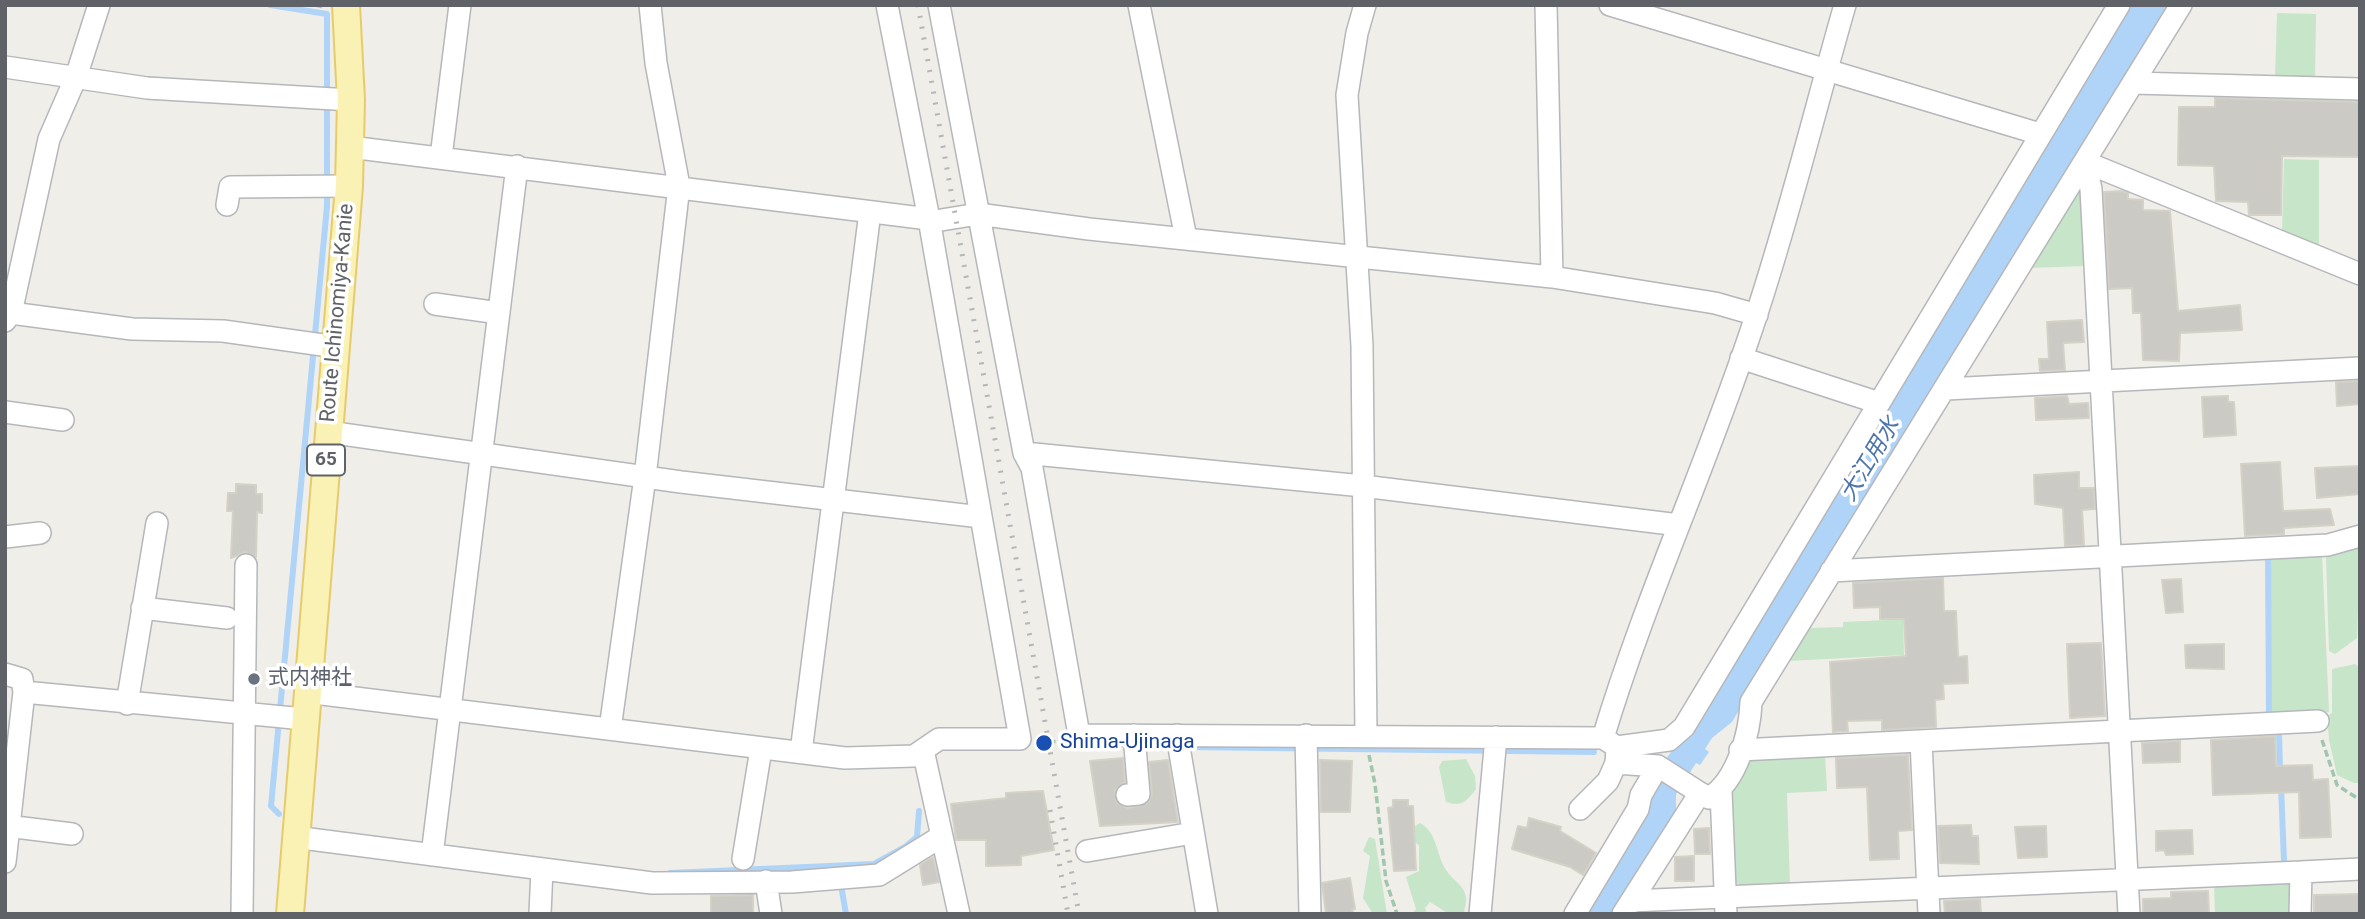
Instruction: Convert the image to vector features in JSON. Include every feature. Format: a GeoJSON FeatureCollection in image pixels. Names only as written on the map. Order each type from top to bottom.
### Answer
{"type":"FeatureCollection","features":[{"type":"Feature","properties":{"kind":"main road","name":"Route Ichinomiya-Kanie"},"geometry":{"type":"LineString","coordinates":[[290,914],[294,837],[288,718],[306,692],[328,432],[322,345],[334,187],[350,147],[335,101],[346,5]]}},
{"type":"Feature","properties":{"kind":"street"},"geometry":{"type":"LineString","coordinates":[[100,5],[76,78],[48,139],[8,317],[132,329],[223,331],[322,345]]}},
{"type":"Feature","properties":{"kind":"street"},"geometry":{"type":"LineString","coordinates":[[441,157],[460,5]]}},
{"type":"Feature","properties":{"kind":"street"},"geometry":{"type":"LineString","coordinates":[[610,729],[645,477],[680,186],[656,63],[650,5]]}},
{"type":"Feature","properties":{"kind":"street"},"geometry":{"type":"LineString","coordinates":[[306,692],[845,758],[914,756],[939,739],[1020,739],[929,220],[887,5]]}},
{"type":"Feature","properties":{"kind":"street"},"geometry":{"type":"LineString","coordinates":[[939,5],[1024,453],[1032,468],[1079,735],[1177,735],[1306,745],[1612,750],[1669,740],[1684,727],[2119,5]]}},
{"type":"Feature","properties":{"kind":"street"},"geometry":{"type":"LineString","coordinates":[[1139,5],[1186,239]]}},
{"type":"Feature","properties":{"kind":"street"},"geometry":{"type":"LineString","coordinates":[[1546,5],[1552,277]]}},
{"type":"Feature","properties":{"kind":"street"},"geometry":{"type":"LineString","coordinates":[[1610,5],[2040,134]]}},
{"type":"Feature","properties":{"kind":"street"},"geometry":{"type":"LineString","coordinates":[[1580,809],[1608,781],[1630,648],[1757,315],[1845,5]]}},
{"type":"Feature","properties":{"kind":"street"},"geometry":{"type":"LineString","coordinates":[[1627,908],[1703,790],[1740,751],[1750,729],[1751,702],[2181,5]]}},
{"type":"Feature","properties":{"kind":"street"},"geometry":{"type":"LineString","coordinates":[[1361,6],[1347,95],[1362,346],[1367,746]]}},
{"type":"Feature","properties":{"kind":"street"},"geometry":{"type":"LineString","coordinates":[[5,67],[147,88],[335,101]]}},
{"type":"Feature","properties":{"kind":"street"},"geometry":{"type":"LineString","coordinates":[[2133,83],[2360,89]]}},
{"type":"Feature","properties":{"kind":"street"},"geometry":{"type":"LineString","coordinates":[[350,147],[680,186],[929,220],[978,214],[1186,239],[1552,277],[1715,303],[1757,315]]}},
{"type":"Feature","properties":{"kind":"street"},"geometry":{"type":"LineString","coordinates":[[2085,162],[2360,274]]}},
{"type":"Feature","properties":{"kind":"street"},"geometry":{"type":"LineString","coordinates":[[2085,162],[2091,189],[2129,914]]}},
{"type":"Feature","properties":{"kind":"street"},"geometry":{"type":"LineString","coordinates":[[433,848],[517,166]]}},
{"type":"Feature","properties":{"kind":"street"},"geometry":{"type":"LineString","coordinates":[[228,205],[230,187],[334,187]]}},
{"type":"Feature","properties":{"kind":"street"},"geometry":{"type":"LineString","coordinates":[[801,752],[870,212]]}},
{"type":"Feature","properties":{"kind":"street"},"geometry":{"type":"LineString","coordinates":[[435,304],[499,313]]}},
{"type":"Feature","properties":{"kind":"street"},"geometry":{"type":"LineString","coordinates":[[1741,358],[1879,403]]}},
{"type":"Feature","properties":{"kind":"street"},"geometry":{"type":"LineString","coordinates":[[1946,389],[2360,368]]}},
{"type":"Feature","properties":{"kind":"street"},"geometry":{"type":"LineString","coordinates":[[5,412],[63,420]]}},
{"type":"Feature","properties":{"kind":"street"},"geometry":{"type":"LineString","coordinates":[[328,432],[645,477],[981,517]]}},
{"type":"Feature","properties":{"kind":"street"},"geometry":{"type":"LineString","coordinates":[[1024,453],[1363,486],[1679,525]]}},
{"type":"Feature","properties":{"kind":"street"},"geometry":{"type":"LineString","coordinates":[[127,704],[157,523]]}},
{"type":"Feature","properties":{"kind":"street"},"geometry":{"type":"LineString","coordinates":[[5,537],[40,533]]}},
{"type":"Feature","properties":{"kind":"street"},"geometry":{"type":"LineString","coordinates":[[1830,571],[2328,545],[2360,536]]}},
{"type":"Feature","properties":{"kind":"street"},"geometry":{"type":"LineString","coordinates":[[242,914],[246,565]]}},
{"type":"Feature","properties":{"kind":"street"},"geometry":{"type":"LineString","coordinates":[[142,608],[228,618]]}},
{"type":"Feature","properties":{"kind":"street"},"geometry":{"type":"LineString","coordinates":[[5,674],[22,679],[24,692],[5,862]]}},
{"type":"Feature","properties":{"kind":"street"},"geometry":{"type":"LineString","coordinates":[[24,692],[288,718]]}},
{"type":"Feature","properties":{"kind":"street"},"geometry":{"type":"LineString","coordinates":[[1740,751],[2318,721]]}},
{"type":"Feature","properties":{"kind":"street"},"geometry":{"type":"LineString","coordinates":[[1127,795],[1139,794],[1134,735]]}},
{"type":"Feature","properties":{"kind":"street"},"geometry":{"type":"LineString","coordinates":[[1177,735],[1207,914]]}},
{"type":"Feature","properties":{"kind":"street"},"geometry":{"type":"LineString","coordinates":[[1921,741],[1929,914]]}},
{"type":"Feature","properties":{"kind":"street"},"geometry":{"type":"LineString","coordinates":[[1306,745],[1310,914]]}},
{"type":"Feature","properties":{"kind":"street"},"geometry":{"type":"LineString","coordinates":[[1480,914],[1495,747]]}},
{"type":"Feature","properties":{"kind":"street"},"geometry":{"type":"LineString","coordinates":[[743,859],[761,749]]}},
{"type":"Feature","properties":{"kind":"street"},"geometry":{"type":"LineString","coordinates":[[923,750],[959,914]]}},
{"type":"Feature","properties":{"kind":"street"},"geometry":{"type":"LineString","coordinates":[[1612,750],[1658,766],[1703,790]]}},
{"type":"Feature","properties":{"kind":"street"},"geometry":{"type":"LineString","coordinates":[[1575,914],[1638,809],[1641,795],[1658,766]]}},
{"type":"Feature","properties":{"kind":"street"},"geometry":{"type":"LineString","coordinates":[[1703,790],[1726,905]]}},
{"type":"Feature","properties":{"kind":"street"},"geometry":{"type":"LineString","coordinates":[[8,826],[72,834]]}},
{"type":"Feature","properties":{"kind":"street"},"geometry":{"type":"LineString","coordinates":[[1087,851],[1193,833]]}},
{"type":"Feature","properties":{"kind":"street"},"geometry":{"type":"LineString","coordinates":[[294,837],[433,848],[542,869],[652,883],[878,875],[942,836]]}},
{"type":"Feature","properties":{"kind":"street"},"geometry":{"type":"LineString","coordinates":[[540,914],[542,869]]}},
{"type":"Feature","properties":{"kind":"street"},"geometry":{"type":"LineString","coordinates":[[1627,908],[1726,905],[1928,888],[2360,869]]}},
{"type":"Feature","properties":{"kind":"street"},"geometry":{"type":"LineString","coordinates":[[2300,914],[2301,872]]}},
{"type":"Feature","properties":{"kind":"street"},"geometry":{"type":"LineString","coordinates":[[766,881],[771,914]]}},
{"type":"Feature","properties":{"kind":"path"},"geometry":{"type":"LineString","coordinates":[[2318,721],[2337,785],[2360,800]]}},
{"type":"Feature","properties":{"kind":"path"},"geometry":{"type":"LineString","coordinates":[[1020,739],[1028,745],[1072,740],[1079,735]]}},
{"type":"Feature","properties":{"kind":"path"},"geometry":{"type":"LineString","coordinates":[[1367,746],[1375,784],[1386,881],[1397,914]]}},
{"type":"Feature","properties":{"kind":"green space"},"geometry":{"type":"Polygon","coordinates":[[[2277,13],[2316,14],[2315,80],[2275,79],[2277,13]]]}},
{"type":"Feature","properties":{"kind":"green space"},"geometry":{"type":"Polygon","coordinates":[[[2284,159],[2319,160],[2319,248],[2282,233],[2284,159]]]}},
{"type":"Feature","properties":{"kind":"green space"},"geometry":{"type":"Polygon","coordinates":[[[2076,191],[2084,193],[2086,266],[2029,268],[2076,191]]]}},
{"type":"Feature","properties":{"kind":"green space"},"geometry":{"type":"Polygon","coordinates":[[[2360,544],[2357,638],[2335,654],[2329,651],[2326,557],[2329,551],[2360,544]]]}},
{"type":"Feature","properties":{"kind":"green space"},"geometry":{"type":"Polygon","coordinates":[[[2322,554],[2329,712],[2271,714],[2269,556],[2322,554]]]}},
{"type":"Feature","properties":{"kind":"green space"},"geometry":{"type":"Polygon","coordinates":[[[1884,576],[1902,576],[1904,655],[1788,661],[1808,628],[1843,627],[1843,622],[1886,620],[1884,576]]]}},
{"type":"Feature","properties":{"kind":"green space"},"geometry":{"type":"Polygon","coordinates":[[[2355,664],[2360,668],[2360,783],[2337,775],[2327,716],[2332,713],[2332,669],[2355,664]]]}},
{"type":"Feature","properties":{"kind":"green space"},"geometry":{"type":"Polygon","coordinates":[[[1825,754],[1827,791],[1787,793],[1790,886],[1741,887],[1734,880],[1730,783],[1746,757],[1825,754]]]}},
{"type":"Feature","properties":{"kind":"green space"},"geometry":{"type":"Polygon","coordinates":[[[1466,759],[1475,776],[1476,789],[1463,802],[1446,802],[1439,767],[1442,761],[1466,759]]]}},
{"type":"Feature","properties":{"kind":"green space"},"geometry":{"type":"Polygon","coordinates":[[[1420,823],[1430,832],[1446,870],[1465,893],[1464,914],[1449,914],[1430,902],[1425,908],[1427,914],[1412,914],[1416,909],[1406,877],[1419,871],[1419,845],[1410,840],[1414,827],[1420,823]]]}},
{"type":"Feature","properties":{"kind":"green space"},"geometry":{"type":"Polygon","coordinates":[[[1369,837],[1375,839],[1387,914],[1373,914],[1363,898],[1370,856],[1363,851],[1369,837]]]}},
{"type":"Feature","properties":{"kind":"green space"},"geometry":{"type":"Polygon","coordinates":[[[2285,879],[2294,887],[2294,914],[2215,914],[2214,883],[2285,879]]]}},
{"type":"Feature","properties":{"kind":"water","name":"大江用水"},"geometry":{"type":"Polygon","coordinates":[[[2132,5],[2170,5],[1732,722],[1712,738],[1705,749],[1709,752],[1700,765],[1696,763],[1676,794],[1676,814],[1611,914],[1581,914],[1663,764],[1758,619],[2132,5]]]}},
{"type":"Feature","properties":{"kind":"building"},"geometry":{"type":"Polygon","coordinates":[[[2215,98],[2360,102],[2360,157],[2282,156],[2281,215],[2249,215],[2248,202],[2216,201],[2214,166],[2178,165],[2179,107],[2215,107],[2215,98]]]}},
{"type":"Feature","properties":{"kind":"building"},"geometry":{"type":"Polygon","coordinates":[[[2104,192],[2128,193],[2128,199],[2143,200],[2143,210],[2170,211],[2178,311],[2240,305],[2242,330],[2180,333],[2179,361],[2143,360],[2141,313],[2133,313],[2132,288],[2109,289],[2104,192]]]}},
{"type":"Feature","properties":{"kind":"building"},"geometry":{"type":"Polygon","coordinates":[[[2082,320],[2084,342],[2063,343],[2065,370],[2040,371],[2039,359],[2049,359],[2047,322],[2082,320]]]}},
{"type":"Feature","properties":{"kind":"building"},"geometry":{"type":"Polygon","coordinates":[[[2360,381],[2360,404],[2337,406],[2336,382],[2360,381]]]}},
{"type":"Feature","properties":{"kind":"building"},"geometry":{"type":"Polygon","coordinates":[[[2067,396],[2069,404],[2088,403],[2089,418],[2036,420],[2035,398],[2067,396]]]}},
{"type":"Feature","properties":{"kind":"building"},"geometry":{"type":"Polygon","coordinates":[[[2228,396],[2228,402],[2234,402],[2236,435],[2204,437],[2202,397],[2228,396]]]}},
{"type":"Feature","properties":{"kind":"building"},"geometry":{"type":"Polygon","coordinates":[[[2280,462],[2283,511],[2330,509],[2334,525],[2284,528],[2284,534],[2245,536],[2241,464],[2280,462]]]}},
{"type":"Feature","properties":{"kind":"building"},"geometry":{"type":"Polygon","coordinates":[[[2360,466],[2360,494],[2317,498],[2315,468],[2360,466]]]}},
{"type":"Feature","properties":{"kind":"building"},"geometry":{"type":"Polygon","coordinates":[[[2079,472],[2079,488],[2094,488],[2095,509],[2082,510],[2084,545],[2065,546],[2063,508],[2035,504],[2034,475],[2079,472]]]}},
{"type":"Feature","properties":{"kind":"building"},"geometry":{"type":"Polygon","coordinates":[[[236,484],[256,485],[256,494],[262,494],[262,513],[257,512],[256,557],[245,552],[231,558],[233,511],[227,511],[228,493],[236,493],[236,484]]]}},
{"type":"Feature","properties":{"kind":"building"},"geometry":{"type":"Polygon","coordinates":[[[1943,578],[1944,611],[1956,611],[1958,657],[1967,656],[1968,683],[1943,684],[1944,699],[1935,700],[1936,727],[1882,730],[1882,720],[1847,721],[1848,731],[1833,732],[1830,662],[1906,656],[1904,619],[1880,619],[1880,607],[1854,608],[1853,583],[1943,578]]]}},
{"type":"Feature","properties":{"kind":"building"},"geometry":{"type":"Polygon","coordinates":[[[2181,579],[2183,612],[2166,613],[2162,580],[2181,579]]]}},
{"type":"Feature","properties":{"kind":"building"},"geometry":{"type":"Polygon","coordinates":[[[2101,643],[2105,716],[2070,718],[2067,644],[2101,643]]]}},
{"type":"Feature","properties":{"kind":"building"},"geometry":{"type":"Polygon","coordinates":[[[2224,644],[2224,669],[2186,668],[2185,645],[2224,644]]]}},
{"type":"Feature","properties":{"kind":"building"},"geometry":{"type":"Polygon","coordinates":[[[2275,736],[2276,766],[2312,765],[2313,780],[2328,779],[2331,837],[2300,838],[2299,792],[2213,795],[2211,740],[2275,736]]]}},
{"type":"Feature","properties":{"kind":"building"},"geometry":{"type":"Polygon","coordinates":[[[2180,741],[2180,762],[2143,763],[2142,743],[2180,741]]]}},
{"type":"Feature","properties":{"kind":"building"},"geometry":{"type":"Polygon","coordinates":[[[1908,755],[1912,830],[1898,831],[1899,859],[1870,860],[1867,787],[1837,788],[1836,758],[1908,755]]]}},
{"type":"Feature","properties":{"kind":"building"},"geometry":{"type":"Polygon","coordinates":[[[1123,758],[1125,782],[1115,790],[1117,803],[1128,808],[1147,804],[1152,794],[1149,762],[1168,760],[1178,822],[1100,826],[1090,761],[1123,758]]]}},
{"type":"Feature","properties":{"kind":"building"},"geometry":{"type":"Polygon","coordinates":[[[1320,760],[1352,761],[1350,812],[1321,812],[1320,760]]]}},
{"type":"Feature","properties":{"kind":"building"},"geometry":{"type":"Polygon","coordinates":[[[1043,791],[1054,850],[1021,856],[1021,865],[986,866],[986,840],[956,840],[951,804],[1006,798],[1006,793],[1043,791]]]}},
{"type":"Feature","properties":{"kind":"building"},"geometry":{"type":"Polygon","coordinates":[[[1393,800],[1408,800],[1408,806],[1413,806],[1416,870],[1394,871],[1388,808],[1393,807],[1393,800]]]}},
{"type":"Feature","properties":{"kind":"building"},"geometry":{"type":"Polygon","coordinates":[[[1529,818],[1561,827],[1560,831],[1596,853],[1583,875],[1570,867],[1512,849],[1518,826],[1527,828],[1529,818]]]}},
{"type":"Feature","properties":{"kind":"building"},"geometry":{"type":"Polygon","coordinates":[[[1971,825],[1972,836],[1978,836],[1979,864],[1940,863],[1938,826],[1971,825]]]}},
{"type":"Feature","properties":{"kind":"building"},"geometry":{"type":"Polygon","coordinates":[[[2046,826],[2047,857],[2018,858],[2015,827],[2046,826]]]}},
{"type":"Feature","properties":{"kind":"building"},"geometry":{"type":"Polygon","coordinates":[[[1709,828],[1710,854],[1695,854],[1694,829],[1709,828]]]}},
{"type":"Feature","properties":{"kind":"building"},"geometry":{"type":"Polygon","coordinates":[[[2192,830],[2193,854],[2166,855],[2164,850],[2156,851],[2156,831],[2192,830]]]}},
{"type":"Feature","properties":{"kind":"building"},"geometry":{"type":"Polygon","coordinates":[[[1694,856],[1694,881],[1675,881],[1675,857],[1694,856]]]}},
{"type":"Feature","properties":{"kind":"building"},"geometry":{"type":"Polygon","coordinates":[[[933,857],[939,882],[923,885],[920,865],[933,857]]]}},
{"type":"Feature","properties":{"kind":"building"},"geometry":{"type":"Polygon","coordinates":[[[1350,878],[1355,909],[1352,909],[1353,914],[1326,914],[1322,883],[1350,878]]]}},
{"type":"Feature","properties":{"kind":"building"},"geometry":{"type":"Polygon","coordinates":[[[2208,891],[2209,913],[2143,914],[2143,899],[2171,898],[2171,892],[2208,891]]]}},
{"type":"Feature","properties":{"kind":"building"},"geometry":{"type":"Polygon","coordinates":[[[2360,894],[2360,914],[2314,913],[2314,895],[2360,894]]]}},
{"type":"Feature","properties":{"kind":"building"},"geometry":{"type":"Polygon","coordinates":[[[753,895],[753,913],[711,914],[711,896],[753,895]]]}},
{"type":"Feature","properties":{"kind":"building"},"geometry":{"type":"Polygon","coordinates":[[[1980,899],[1981,914],[1945,914],[1944,901],[1980,899]]]}},
{"type":"Feature","properties":{"kind":"waterway"},"geometry":{"type":"LineString","coordinates":[[270,5],[327,14],[327,206],[271,806],[279,814]]}},
{"type":"Feature","properties":{"kind":"waterway"},"geometry":{"type":"LineString","coordinates":[[2268,558],[2269,714]]}},
{"type":"Feature","properties":{"kind":"waterway"},"geometry":{"type":"LineString","coordinates":[[2279,731],[2280,771]]}},
{"type":"Feature","properties":{"kind":"waterway"},"geometry":{"type":"LineString","coordinates":[[1186,747],[1594,752]]}},
{"type":"Feature","properties":{"kind":"waterway"},"geometry":{"type":"LineString","coordinates":[[2281,786],[2284,861]]}},
{"type":"Feature","properties":{"kind":"waterway"},"geometry":{"type":"LineString","coordinates":[[670,873],[874,864],[917,837],[919,811]]}},
{"type":"Feature","properties":{"kind":"waterway"},"geometry":{"type":"LineString","coordinates":[[841,885],[846,914]]}},
{"type":"Feature","properties":{"kind":"railway"},"geometry":{"type":"LineString","coordinates":[[918,5],[1079,914]]}},
{"type":"Feature","properties":{"kind":"railway"},"geometry":{"type":"LineString","coordinates":[[1050,810],[1068,914]]}},
{"type":"Feature","properties":{"kind":"place","name":"式内神社"},"geometry":{"type":"Point","coordinates":[254,679]}},
{"type":"Feature","properties":{"kind":"place","name":"Shima-Ujinaga"},"geometry":{"type":"Point","coordinates":[1044,743]}}]}
